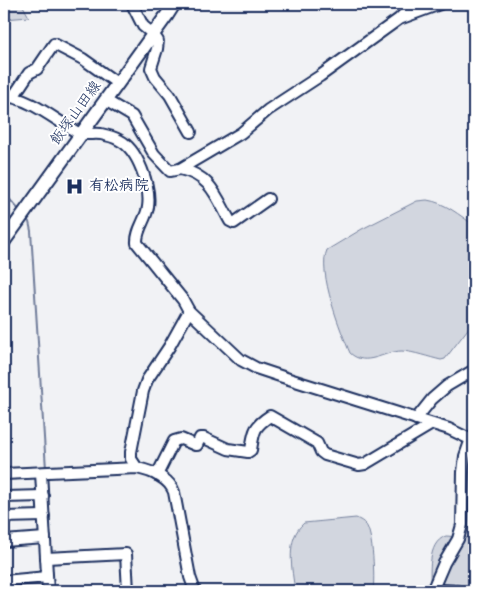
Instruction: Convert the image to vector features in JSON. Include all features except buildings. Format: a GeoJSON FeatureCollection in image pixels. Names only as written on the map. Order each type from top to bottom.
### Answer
{"type":"FeatureCollection","features":[{"type":"Feature","properties":{"kind":"main road","name":"飯塚山田線"},"geometry":{"type":"LineString","coordinates":[[4,241],[174,4]]}},
{"type":"Feature","properties":{"kind":"street"},"geometry":{"type":"LineString","coordinates":[[132,4],[143,26],[158,41],[151,68],[155,77],[170,95],[191,132]]}},
{"type":"Feature","properties":{"kind":"street"},"geometry":{"type":"LineString","coordinates":[[105,100],[135,119],[154,154],[170,171],[180,169],[241,133],[268,110],[320,76],[399,19],[411,4]]}},
{"type":"Feature","properties":{"kind":"street"},"geometry":{"type":"LineString","coordinates":[[399,19],[440,4]]}},
{"type":"Feature","properties":{"kind":"street"},"geometry":{"type":"LineString","coordinates":[[8,97],[29,73],[37,69],[54,44],[82,59],[118,83]]}},
{"type":"Feature","properties":{"kind":"street"},"geometry":{"type":"LineString","coordinates":[[8,97],[22,99],[80,134],[101,134],[119,140],[130,148],[138,160],[147,193],[148,205],[138,234],[137,243],[183,300],[188,311],[240,360],[256,368],[432,424],[473,440],[465,456],[462,525],[452,552],[444,563],[437,590],[457,591]]}},
{"type":"Feature","properties":{"kind":"street"},"geometry":{"type":"LineString","coordinates":[[180,169],[202,177],[215,194],[230,222],[234,224],[268,199]]}},
{"type":"Feature","properties":{"kind":"street"},"geometry":{"type":"LineString","coordinates":[[137,468],[131,459],[131,452],[143,391],[147,380],[169,347],[188,311]]}},
{"type":"Feature","properties":{"kind":"street"},"geometry":{"type":"LineString","coordinates":[[416,419],[432,399],[447,386],[474,370]]}},
{"type":"Feature","properties":{"kind":"street"},"geometry":{"type":"LineString","coordinates":[[157,475],[174,441],[181,439],[197,445],[200,438],[204,438],[228,449],[248,452],[251,450],[256,427],[270,416],[317,443],[321,452],[325,455],[359,465],[372,460],[432,424]]}},
{"type":"Feature","properties":{"kind":"street"},"geometry":{"type":"LineString","coordinates":[[4,474],[137,468],[157,475],[172,485],[190,577],[195,591]]}},
{"type":"Feature","properties":{"kind":"street"},"geometry":{"type":"LineString","coordinates":[[41,473],[48,591]]}},
{"type":"Feature","properties":{"kind":"street"},"geometry":{"type":"LineString","coordinates":[[4,497],[43,496]]}},
{"type":"Feature","properties":{"kind":"street"},"geometry":{"type":"LineString","coordinates":[[4,517],[44,516]]}},
{"type":"Feature","properties":{"kind":"street"},"geometry":{"type":"LineString","coordinates":[[4,541],[45,538]]}},
{"type":"Feature","properties":{"kind":"street"},"geometry":{"type":"LineString","coordinates":[[46,558],[126,554],[128,591]]}},
{"type":"Feature","properties":{"kind":"street"},"geometry":{"type":"LineString","coordinates":[[4,582],[47,577]]}},
{"type":"Feature","properties":{"kind":"shaded area"},"geometry":{"type":"Polygon","coordinates":[[[4,4],[22,4],[29,17],[4,19],[4,4]]]}},
{"type":"Feature","properties":{"kind":"shaded area"},"geometry":{"type":"Polygon","coordinates":[[[427,200],[458,213],[474,225],[474,321],[445,359],[441,360],[402,351],[369,359],[356,357],[350,353],[331,302],[325,272],[327,250],[362,229],[417,201],[427,200]]]}},
{"type":"Feature","properties":{"kind":"shaded area"},"geometry":{"type":"Polygon","coordinates":[[[356,518],[366,525],[370,537],[374,567],[373,591],[295,591],[291,555],[294,537],[298,530],[304,523],[356,518]]]}},
{"type":"Feature","properties":{"kind":"shaded area"},"geometry":{"type":"Polygon","coordinates":[[[446,536],[474,538],[474,591],[430,591],[432,552],[435,545],[446,536]]]}},
{"type":"Feature","properties":{"kind":"waterway"},"geometry":{"type":"LineString","coordinates":[[4,193],[20,211]]}},
{"type":"Feature","properties":{"kind":"waterway"},"geometry":{"type":"LineString","coordinates":[[26,218],[31,231],[46,469]]}},
{"type":"Feature","properties":{"kind":"waterway"},"geometry":{"type":"LineString","coordinates":[[47,476],[49,531]]}},
{"type":"Feature","properties":{"kind":"place","name":"有松病院"},"geometry":{"type":"Point","coordinates":[75,186]}}]}
